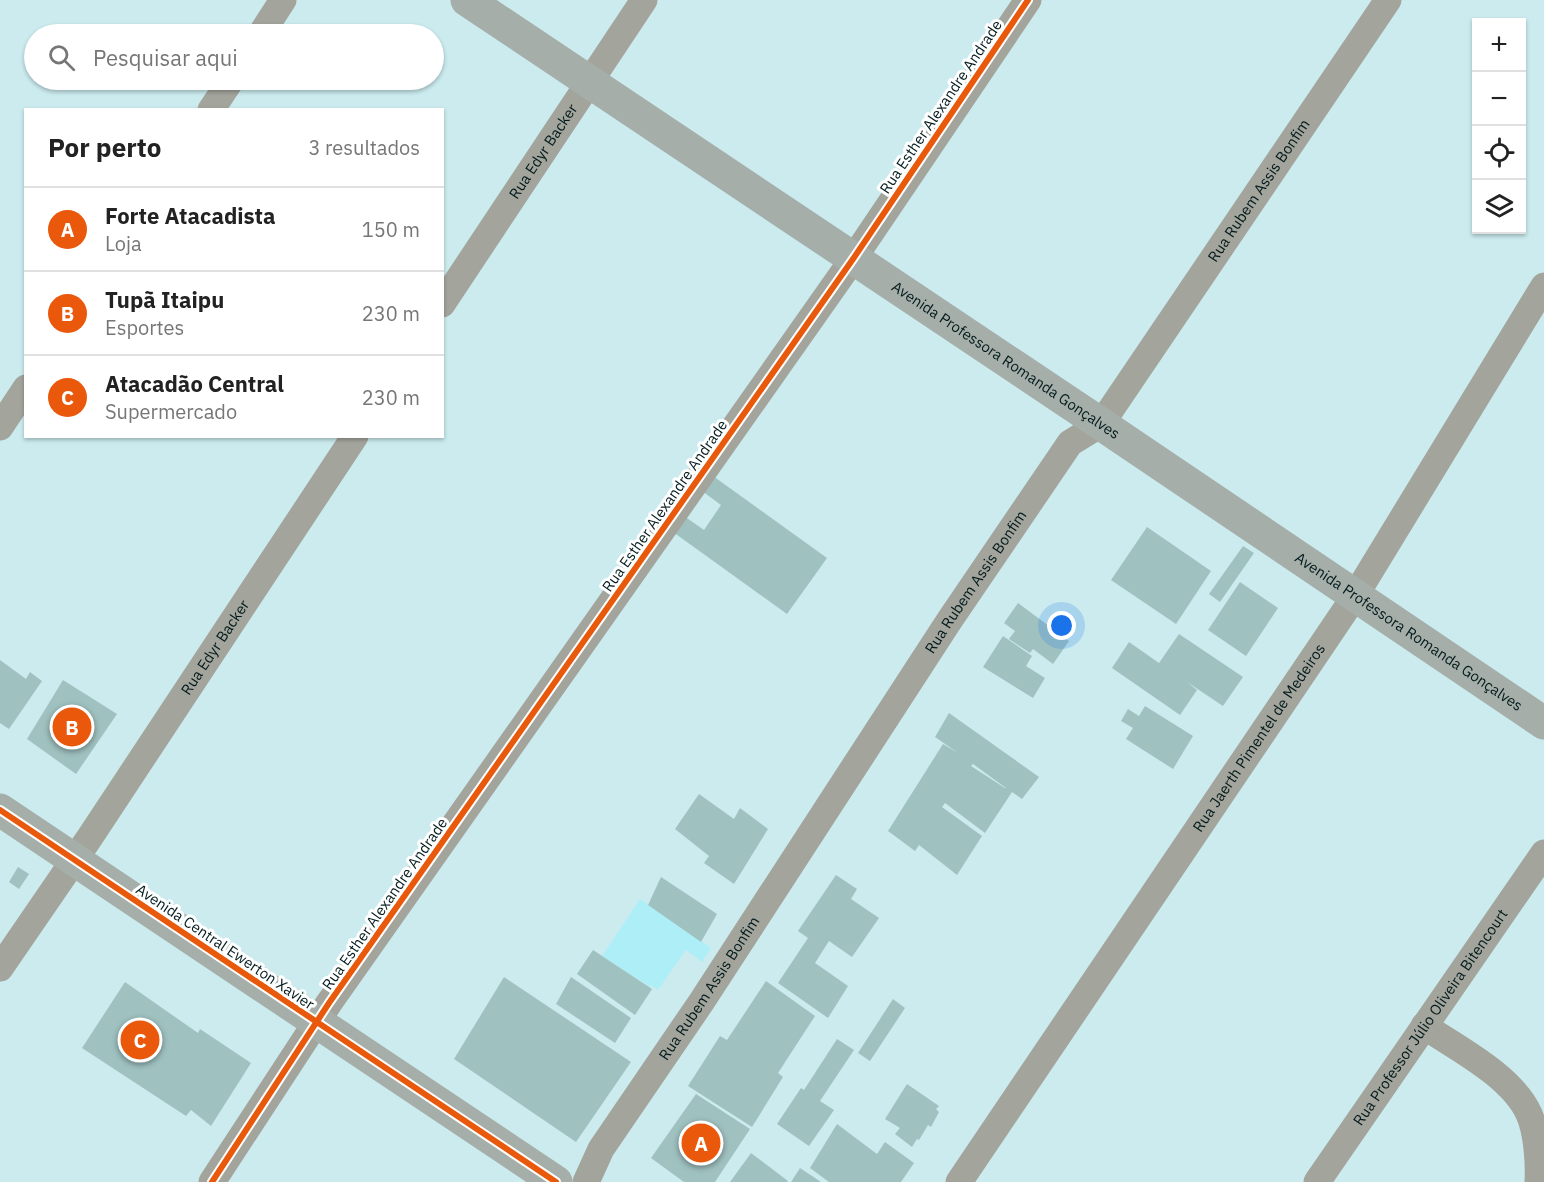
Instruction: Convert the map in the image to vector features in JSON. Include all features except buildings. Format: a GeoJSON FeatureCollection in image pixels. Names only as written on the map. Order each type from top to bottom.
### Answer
{"type":"FeatureCollection","features":[{"type":"Feature","properties":{"kind":"street"},"geometry":{"type":"LineString","coordinates":[[268,24],[284,0]]}},
{"type":"Feature","properties":{"kind":"street","name":"Avenida Professora Romanda Gonçalves"},"geometry":{"type":"LineString","coordinates":[[467,0],[1544,723]]}},
{"type":"Feature","properties":{"kind":"street","name":"Rua Edyr Backer"},"geometry":{"type":"LineString","coordinates":[[444,301],[644,0]]}},
{"type":"Feature","properties":{"kind":"street","name":"Rua Esther Alexandre Andrade"},"geometry":{"type":"LineString","coordinates":[[212,1182],[317,1023],[853,259],[1028,0]]}},
{"type":"Feature","properties":{"kind":"street","name":"Rua Rubem Assis Bonfim"},"geometry":{"type":"LineString","coordinates":[[586,1182],[601,1149],[702,1001],[955,611],[1070,443],[1101,424],[1388,0]]}},
{"type":"Feature","properties":{"kind":"street"},"geometry":{"type":"LineString","coordinates":[[212,108],[224,90]]}},
{"type":"Feature","properties":{"kind":"street","name":"Rua Jaerth Pimentel de Medeiros"},"geometry":{"type":"LineString","coordinates":[[959,1182],[1355,596],[1544,286]]}},
{"type":"Feature","properties":{"kind":"street"},"geometry":{"type":"LineString","coordinates":[[0,426],[24,391]]}},
{"type":"Feature","properties":{"kind":"street","name":"Rua Edyr Backer"},"geometry":{"type":"LineString","coordinates":[[0,968],[354,438]]}},
{"type":"Feature","properties":{"kind":"street","name":"Avenida Central Ewerton Xavier"},"geometry":{"type":"LineString","coordinates":[[0,810],[556,1182]]}},
{"type":"Feature","properties":{"kind":"street","name":"Rua Professor Júlio Oliveira Bitencourt"},"geometry":{"type":"LineString","coordinates":[[1317,1182],[1544,853]]}},
{"type":"Feature","properties":{"kind":"street"},"geometry":{"type":"LineString","coordinates":[[1424,1026],[1491,1071],[1515,1092],[1529,1114],[1539,1160],[1538,1182]]}},
{"type":"Feature","properties":{"kind":"shaded area"},"geometry":{"type":"Polygon","coordinates":[[[640,899],[711,948],[702,962],[686,950],[658,990],[602,956],[640,899]]]}},
{"type":"Feature","properties":{"kind":"cycle path"},"geometry":{"type":"LineString","coordinates":[[212,1182],[329,1003],[853,259],[1028,0]]}},
{"type":"Feature","properties":{"kind":"cycle path"},"geometry":{"type":"LineString","coordinates":[[0,810],[556,1182]]}},
{"type":"Feature","properties":{"kind":"place","name":"Tupã Itaipu"},"geometry":{"type":"Point","coordinates":[72,727]}},
{"type":"Feature","properties":{"kind":"place","name":"Atacadão Central"},"geometry":{"type":"Point","coordinates":[140,1040]}},
{"type":"Feature","properties":{"kind":"place","name":"Forte Atacadista"},"geometry":{"type":"Point","coordinates":[701,1143]}}]}
